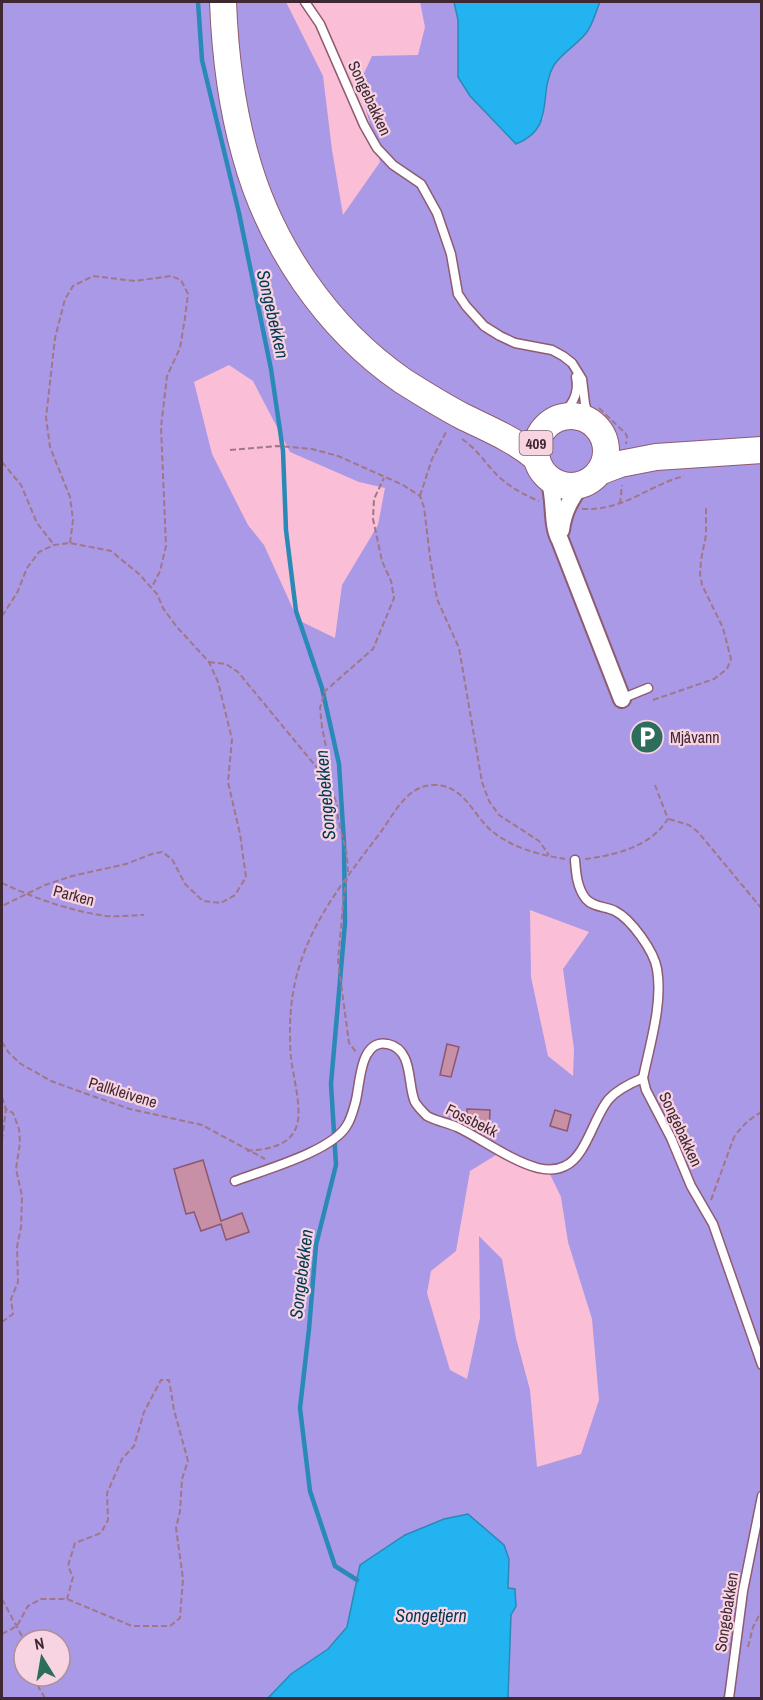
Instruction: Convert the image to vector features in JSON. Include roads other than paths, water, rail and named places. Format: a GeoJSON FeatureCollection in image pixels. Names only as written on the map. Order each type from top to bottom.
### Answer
{"type":"FeatureCollection","features":[{"type":"Feature","properties":{"kind":"main road","name":"409"},"geometry":{"type":"LineString","coordinates":[[223,2],[231,86],[245,155],[263,206],[296,268],[330,314],[381,363],[433,400],[521,445],[543,468],[565,486],[590,478],[620,464],[656,458],[762,450]]}},
{"type":"Feature","properties":{"kind":"main road","name":"409"},"geometry":{"type":"LineString","coordinates":[[490,428],[517,430],[575,416],[619,447],[656,458]]}},
{"type":"Feature","properties":{"kind":"main road","name":"409"},"geometry":{"type":"LineString","coordinates":[[543,468],[537,442],[551,423]]}},
{"type":"Feature","properties":{"kind":"main road"},"geometry":{"type":"LineString","coordinates":[[590,478],[605,459],[606,452],[597,430]]}},
{"type":"Feature","properties":{"kind":"street"},"geometry":{"type":"LineString","coordinates":[[543,468],[561,506],[563,520],[560,540],[619,700]]}},
{"type":"Feature","properties":{"kind":"street"},"geometry":{"type":"LineString","coordinates":[[561,506],[590,478]]}},
{"type":"Feature","properties":{"kind":"lane","name":"Songebakken"},"geometry":{"type":"LineString","coordinates":[[305,2],[320,24],[377,148],[393,165],[421,184],[437,213],[451,254],[458,294],[471,313],[491,331],[515,343],[558,352],[575,368]]}},
{"type":"Feature","properties":{"kind":"lane"},"geometry":{"type":"LineString","coordinates":[[551,423],[571,406],[575,397],[578,387],[575,368]]}},
{"type":"Feature","properties":{"kind":"lane"},"geometry":{"type":"LineString","coordinates":[[575,368],[582,379],[585,404],[597,430]]}},
{"type":"Feature","properties":{"kind":"lane"},"geometry":{"type":"LineString","coordinates":[[619,700],[648,688]]}},
{"type":"Feature","properties":{"kind":"lane","name":"Songebakken"},"geometry":{"type":"LineString","coordinates":[[575,860],[577,880],[585,898],[592,904],[615,910],[633,925],[646,944],[657,967],[658,1001],[643,1078],[646,1090],[671,1138],[691,1186],[706,1210],[762,1365]]}},
{"type":"Feature","properties":{"kind":"lane","name":"Fossbekk"},"geometry":{"type":"LineString","coordinates":[[236,1180],[318,1150],[342,1133],[355,1104],[363,1061],[377,1044],[393,1045],[404,1056],[415,1103],[426,1115],[456,1126],[537,1168],[548,1170],[563,1167],[573,1160],[607,1101],[615,1093],[643,1078]]}},
{"type":"Feature","properties":{"kind":"lane","name":"Songebakken"},"geometry":{"type":"LineString","coordinates":[[729,1698],[743,1591],[762,1496]]}},
{"type":"Feature","properties":{"kind":"water"},"geometry":{"type":"Polygon","coordinates":[[[454,2],[600,2],[587,32],[554,65],[549,76],[542,120],[537,129],[529,137],[516,144],[470,96],[458,77],[458,20],[454,2]]]}},
{"type":"Feature","properties":{"kind":"water","name":"Songetjern"},"geometry":{"type":"Polygon","coordinates":[[[468,1514],[504,1545],[509,1559],[508,1588],[515,1589],[516,1606],[511,1615],[508,1698],[268,1698],[291,1674],[328,1649],[347,1627],[360,1565],[405,1535],[444,1519],[468,1514]]]}},
{"type":"Feature","properties":{"kind":"waterway","name":"Songebekken"},"geometry":{"type":"LineString","coordinates":[[198,2],[202,60],[239,213],[271,369],[283,451],[286,530],[296,611],[322,688],[339,764],[344,843],[345,923],[331,1084],[336,1165],[316,1245],[300,1408],[310,1491],[335,1566],[357,1580]]}},
{"type":"Feature","properties":{"kind":"place","name":"Mjåvann"},"geometry":{"type":"Point","coordinates":[647,737]}}]}
